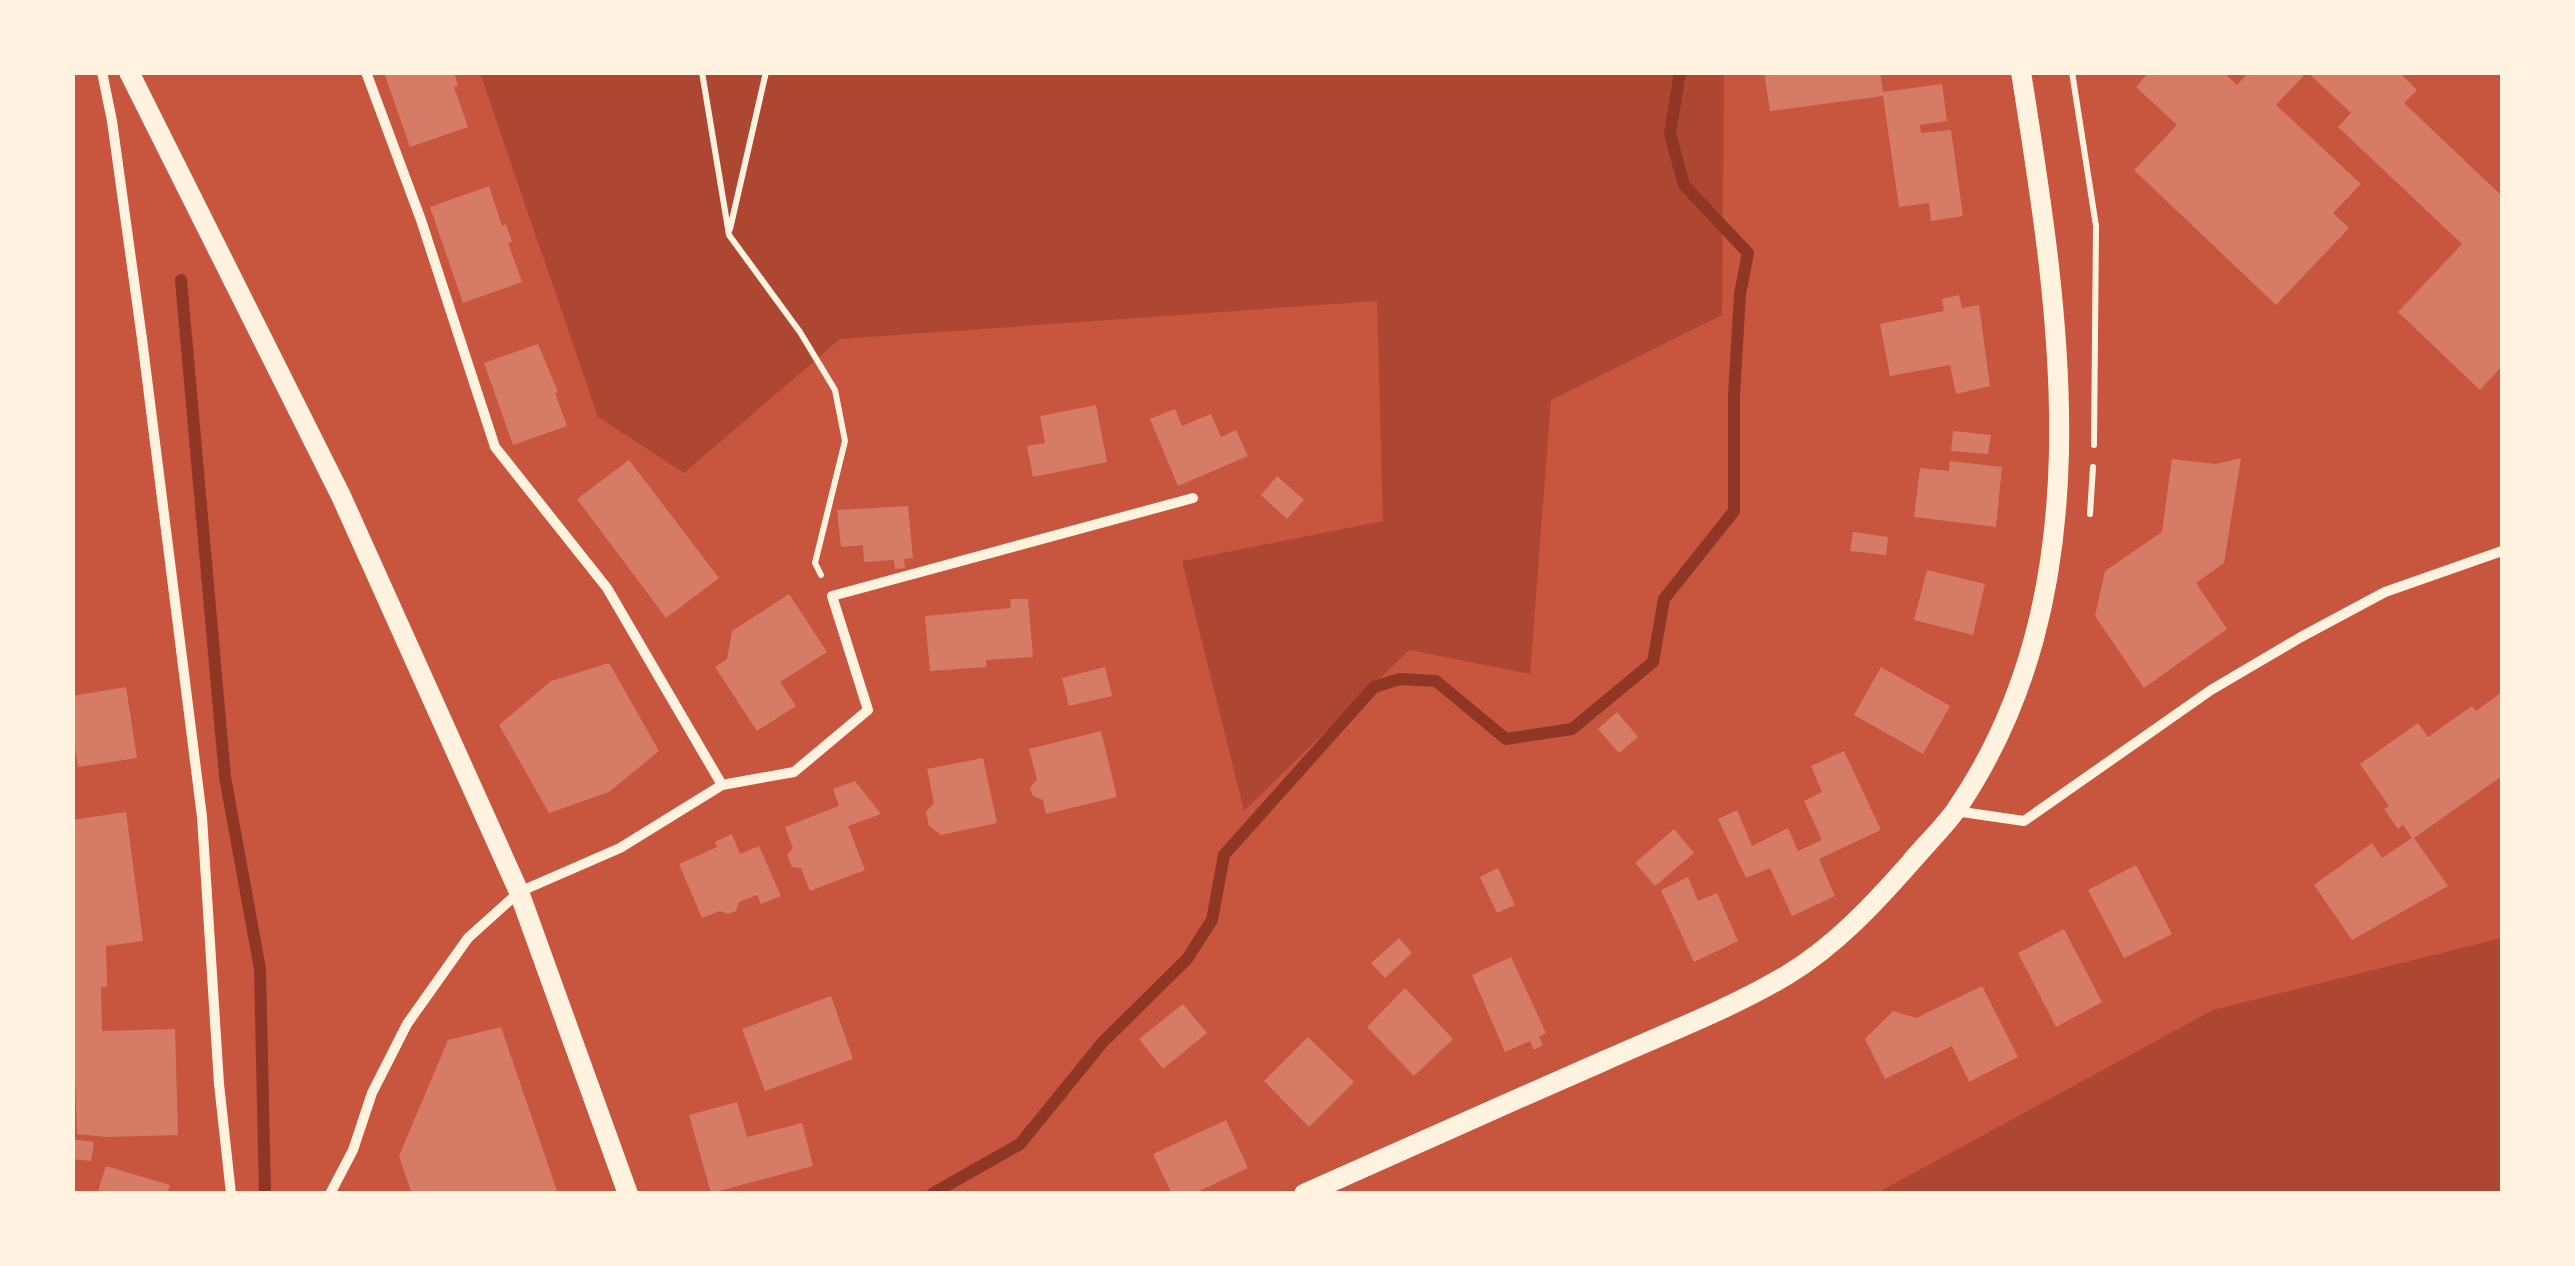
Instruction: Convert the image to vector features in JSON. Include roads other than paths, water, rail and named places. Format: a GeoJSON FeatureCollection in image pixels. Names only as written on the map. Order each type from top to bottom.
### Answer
{"type":"FeatureCollection","features":[{"type":"Feature","properties":{"kind":"main road"},"geometry":{"type":"LineString","coordinates":[[128,72],[340,496],[520,892],[628,1194]]}},
{"type":"Feature","properties":{"kind":"main road"},"geometry":{"type":"LineString","coordinates":[[1304,1194],[1693,1021],[1787,975],[1862,917],[1954,811],[1996,741],[2031,649],[2046,592],[2059,481],[2061,412],[2052,284],[2021,72]]}},
{"type":"Feature","properties":{"kind":"street"},"geometry":{"type":"LineString","coordinates":[[102,72],[142,339],[202,817],[219,1084],[231,1194]]}},
{"type":"Feature","properties":{"kind":"street"},"geometry":{"type":"LineString","coordinates":[[366,72],[421,220],[495,447],[607,588],[722,785]]}},
{"type":"Feature","properties":{"kind":"street"},"geometry":{"type":"LineString","coordinates":[[330,1194],[353,1150],[372,1093],[406,1024],[468,938],[520,892],[620,848],[722,785],[794,772],[868,710],[832,596],[1194,498]]}},
{"type":"Feature","properties":{"kind":"street"},"geometry":{"type":"LineString","coordinates":[[1954,811],[2024,821],[2211,690],[2300,637],[2385,592],[2502,550]]}},
{"type":"Feature","properties":{"kind":"waterway"},"geometry":{"type":"LineString","coordinates":[[932,1194],[1020,1144],[1102,1043],[1187,959],[1212,920],[1224,855],[1374,687],[1400,679],[1436,681],[1506,739],[1572,729],[1653,662],[1664,599],[1734,511],[1734,396],[1740,294],[1748,253],[1684,185],[1670,134],[1680,72]]}},
{"type":"Feature","properties":{"kind":"waterway"},"geometry":{"type":"LineString","coordinates":[[181,280],[225,777],[260,969],[265,1194]]}}]}
